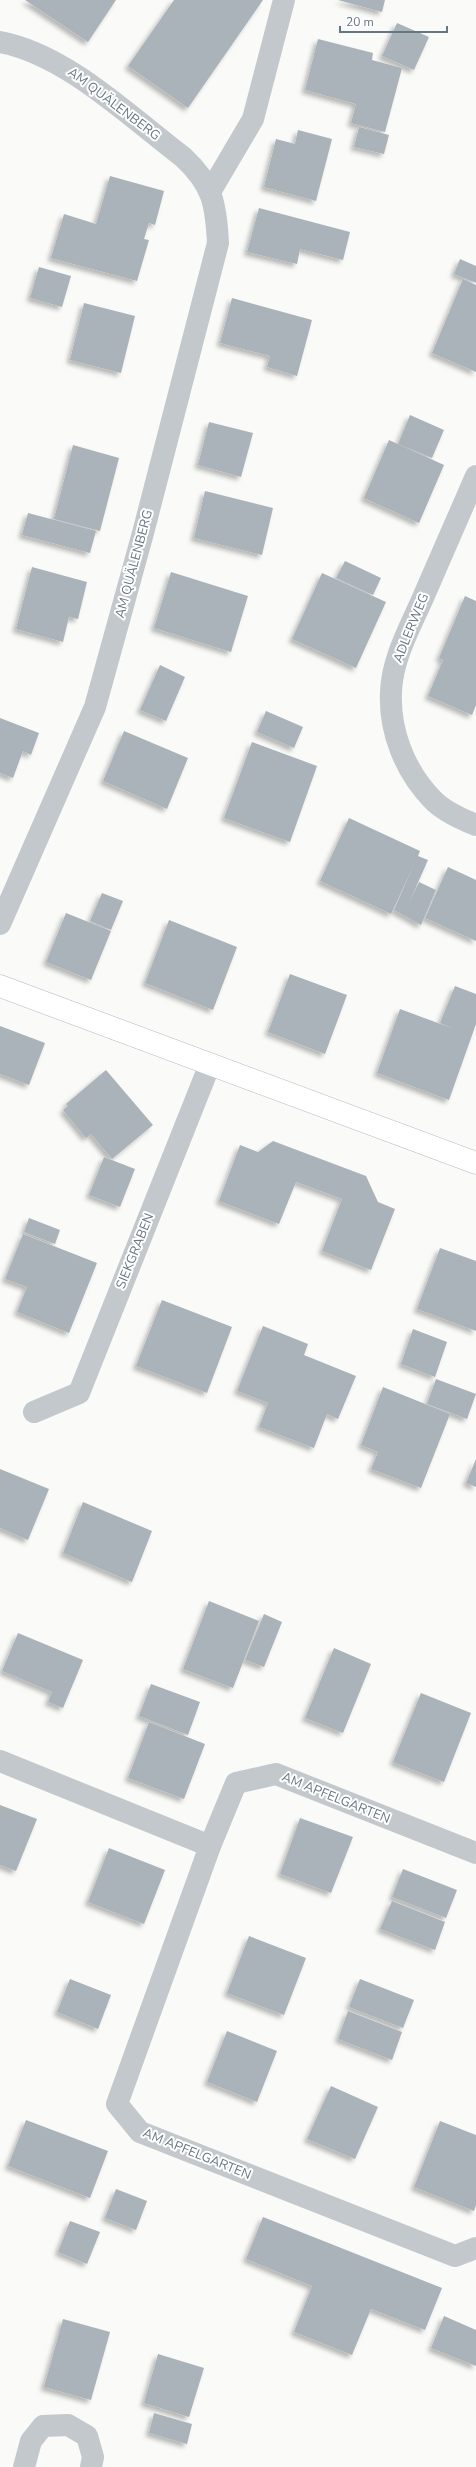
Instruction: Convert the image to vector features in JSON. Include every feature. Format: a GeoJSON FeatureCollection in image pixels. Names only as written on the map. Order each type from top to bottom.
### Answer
{"type":"FeatureCollection","features":[{"type":"Feature","properties":{"kind":"street"},"geometry":{"type":"LineString","coordinates":[[210,192],[253,119],[284,0]]}},
{"type":"Feature","properties":{"kind":"street","name":"AM QUÄLENBERG"},"geometry":{"type":"LineString","coordinates":[[0,42],[21,46],[63,66],[183,157],[199,172],[210,192],[216,216],[218,243],[143,533],[95,707],[0,924]]}},
{"type":"Feature","properties":{"kind":"street","name":"ADLERWEG"},"geometry":{"type":"LineString","coordinates":[[476,476],[399,652],[391,692],[393,725],[402,756],[415,778],[433,800],[460,818],[476,825]]}},
{"type":"Feature","properties":{"kind":"street"},"geometry":{"type":"LineString","coordinates":[[0,986],[476,1163]]}},
{"type":"Feature","properties":{"kind":"street","name":"SIEKGRABEN"},"geometry":{"type":"LineString","coordinates":[[34,1412],[79,1393],[210,1064]]}},
{"type":"Feature","properties":{"kind":"street"},"geometry":{"type":"LineString","coordinates":[[0,1761],[210,1846]]}},
{"type":"Feature","properties":{"kind":"street","name":"AM APFELGARTEN"},"geometry":{"type":"LineString","coordinates":[[476,1853],[276,1774],[236,1784],[210,1846],[117,2104],[140,2132],[455,2256],[476,2248]]}},
{"type":"Feature","properties":{"kind":"street"},"geometry":{"type":"LineString","coordinates":[[24,2467],[31,2441],[43,2426],[68,2425],[87,2436],[93,2457],[91,2467]]}},
{"type":"Feature","properties":{"kind":"building"},"geometry":{"type":"Polygon","coordinates":[[[25,0],[116,0],[88,42],[25,0]]]}},
{"type":"Feature","properties":{"kind":"building"},"geometry":{"type":"Polygon","coordinates":[[[174,0],[263,0],[188,108],[128,66],[174,0]]]}},
{"type":"Feature","properties":{"kind":"building"},"geometry":{"type":"Polygon","coordinates":[[[338,0],[385,0],[382,12],[338,0]]]}},
{"type":"Feature","properties":{"kind":"building"},"geometry":{"type":"Polygon","coordinates":[[[397,23],[429,37],[414,70],[382,56],[397,23]]]}},
{"type":"Feature","properties":{"kind":"building"},"geometry":{"type":"Polygon","coordinates":[[[318,39],[373,53],[372,60],[402,68],[385,132],[351,123],[356,104],[305,90],[318,39]]]}},
{"type":"Feature","properties":{"kind":"building"},"geometry":{"type":"Polygon","coordinates":[[[359,127],[389,135],[384,154],[354,147],[359,127]]]}},
{"type":"Feature","properties":{"kind":"building"},"geometry":{"type":"Polygon","coordinates":[[[298,130],[332,139],[316,201],[264,187],[276,139],[295,144],[298,130]]]}},
{"type":"Feature","properties":{"kind":"building"},"geometry":{"type":"Polygon","coordinates":[[[110,176],[164,191],[155,225],[149,223],[144,239],[149,240],[137,281],[51,258],[64,214],[96,224],[110,176]]]}},
{"type":"Feature","properties":{"kind":"building"},"geometry":{"type":"Polygon","coordinates":[[[259,208],[350,232],[343,260],[300,249],[297,264],[247,252],[259,208]]]}},
{"type":"Feature","properties":{"kind":"building"},"geometry":{"type":"Polygon","coordinates":[[[460,259],[476,266],[476,283],[454,274],[460,259]]]}},
{"type":"Feature","properties":{"kind":"building"},"geometry":{"type":"Polygon","coordinates":[[[39,267],[71,276],[62,307],[30,298],[39,267]]]}},
{"type":"Feature","properties":{"kind":"building"},"geometry":{"type":"Polygon","coordinates":[[[463,279],[476,285],[476,372],[432,353],[463,279]]]}},
{"type":"Feature","properties":{"kind":"building"},"geometry":{"type":"Polygon","coordinates":[[[232,298],[312,320],[297,376],[267,367],[270,356],[220,343],[232,298]]]}},
{"type":"Feature","properties":{"kind":"building"},"geometry":{"type":"Polygon","coordinates":[[[84,303],[135,316],[121,373],[70,360],[84,303]]]}},
{"type":"Feature","properties":{"kind":"building"},"geometry":{"type":"Polygon","coordinates":[[[410,415],[444,430],[432,458],[398,444],[410,415]]]}},
{"type":"Feature","properties":{"kind":"building"},"geometry":{"type":"Polygon","coordinates":[[[209,422],[253,433],[241,477],[198,465],[209,422]]]}},
{"type":"Feature","properties":{"kind":"building"},"geometry":{"type":"Polygon","coordinates":[[[389,440],[444,465],[419,523],[364,498],[389,440]]]}},
{"type":"Feature","properties":{"kind":"building"},"geometry":{"type":"Polygon","coordinates":[[[73,445],[119,458],[100,531],[54,519],[73,445]]]}},
{"type":"Feature","properties":{"kind":"building"},"geometry":{"type":"Polygon","coordinates":[[[205,491],[273,508],[262,555],[194,538],[205,491]]]}},
{"type":"Feature","properties":{"kind":"building"},"geometry":{"type":"Polygon","coordinates":[[[28,513],[96,531],[90,553],[22,535],[28,513]]]}},
{"type":"Feature","properties":{"kind":"building"},"geometry":{"type":"Polygon","coordinates":[[[345,561],[381,578],[373,595],[336,578],[345,561]]]}},
{"type":"Feature","properties":{"kind":"building"},"geometry":{"type":"Polygon","coordinates":[[[32,567],[87,582],[78,619],[69,617],[63,642],[16,629],[32,567]]]}},
{"type":"Feature","properties":{"kind":"building"},"geometry":{"type":"Polygon","coordinates":[[[171,572],[248,596],[231,652],[154,628],[171,572]]]}},
{"type":"Feature","properties":{"kind":"building"},"geometry":{"type":"Polygon","coordinates":[[[322,573],[386,602],[356,668],[292,639],[322,573]]]}},
{"type":"Feature","properties":{"kind":"building"},"geometry":{"type":"Polygon","coordinates":[[[465,596],[476,601],[476,705],[472,715],[428,696],[443,660],[439,658],[465,596]]]}},
{"type":"Feature","properties":{"kind":"building"},"geometry":{"type":"Polygon","coordinates":[[[160,665],[185,677],[166,721],[140,710],[160,665]]]}},
{"type":"Feature","properties":{"kind":"building"},"geometry":{"type":"Polygon","coordinates":[[[266,711],[303,727],[294,748],[257,732],[266,711]]]}},
{"type":"Feature","properties":{"kind":"building"},"geometry":{"type":"Polygon","coordinates":[[[0,718],[39,733],[31,755],[23,751],[13,778],[0,773],[0,718]]]}},
{"type":"Feature","properties":{"kind":"building"},"geometry":{"type":"Polygon","coordinates":[[[124,731],[188,758],[167,809],[103,781],[124,731]]]}},
{"type":"Feature","properties":{"kind":"building"},"geometry":{"type":"Polygon","coordinates":[[[252,742],[317,766],[290,842],[224,818],[252,742]]]}},
{"type":"Feature","properties":{"kind":"building"},"geometry":{"type":"Polygon","coordinates":[[[349,818],[420,851],[418,856],[428,860],[408,905],[419,882],[436,890],[421,925],[394,910],[415,862],[391,914],[320,881],[349,818]]]}},
{"type":"Feature","properties":{"kind":"building"},"geometry":{"type":"Polygon","coordinates":[[[448,867],[476,880],[476,941],[425,918],[448,867]]]}},
{"type":"Feature","properties":{"kind":"building"},"geometry":{"type":"Polygon","coordinates":[[[102,893],[123,901],[111,930],[90,921],[102,893]]]}},
{"type":"Feature","properties":{"kind":"building"},"geometry":{"type":"Polygon","coordinates":[[[66,913],[111,931],[91,980],[46,962],[66,913]]]}},
{"type":"Feature","properties":{"kind":"building"},"geometry":{"type":"Polygon","coordinates":[[[169,920],[237,947],[213,1010],[145,983],[169,920]]]}},
{"type":"Feature","properties":{"kind":"building"},"geometry":{"type":"Polygon","coordinates":[[[290,974],[347,995],[325,1054],[268,1032],[290,974]]]}},
{"type":"Feature","properties":{"kind":"building"},"geometry":{"type":"Polygon","coordinates":[[[455,986],[476,994],[476,1024],[449,1100],[377,1073],[400,1009],[454,1029],[440,1023],[455,986]]]}},
{"type":"Feature","properties":{"kind":"building"},"geometry":{"type":"Polygon","coordinates":[[[0,1026],[45,1043],[29,1085],[0,1074],[0,1026]]]}},
{"type":"Feature","properties":{"kind":"building"},"geometry":{"type":"Polygon","coordinates":[[[106,1070],[153,1125],[112,1159],[91,1134],[86,1138],[63,1110],[68,1106],[66,1104],[106,1070]]]}},
{"type":"Feature","properties":{"kind":"building"},"geometry":{"type":"Polygon","coordinates":[[[273,1141],[366,1176],[378,1202],[395,1209],[371,1270],[322,1251],[342,1199],[296,1182],[298,1177],[279,1224],[219,1201],[240,1145],[258,1152],[273,1141]]]}},
{"type":"Feature","properties":{"kind":"building"},"geometry":{"type":"Polygon","coordinates":[[[104,1157],[135,1169],[120,1207],[89,1195],[104,1157]]]}},
{"type":"Feature","properties":{"kind":"building"},"geometry":{"type":"Polygon","coordinates":[[[29,1218],[60,1230],[55,1244],[24,1232],[29,1218]]]}},
{"type":"Feature","properties":{"kind":"building"},"geometry":{"type":"Polygon","coordinates":[[[23,1234],[97,1263],[69,1333],[17,1312],[27,1287],[5,1279],[23,1234]]]}},
{"type":"Feature","properties":{"kind":"building"},"geometry":{"type":"Polygon","coordinates":[[[440,1248],[476,1261],[476,1331],[417,1309],[440,1248]]]}},
{"type":"Feature","properties":{"kind":"building"},"geometry":{"type":"Polygon","coordinates":[[[162,1300],[232,1327],[207,1393],[136,1366],[162,1300]]]}},
{"type":"Feature","properties":{"kind":"building"},"geometry":{"type":"Polygon","coordinates":[[[263,1326],[308,1344],[304,1355],[356,1376],[338,1419],[327,1414],[314,1448],[259,1427],[268,1403],[237,1391],[263,1326]]]}},
{"type":"Feature","properties":{"kind":"building"},"geometry":{"type":"Polygon","coordinates":[[[413,1329],[447,1342],[435,1377],[401,1364],[413,1329]]]}},
{"type":"Feature","properties":{"kind":"building"},"geometry":{"type":"Polygon","coordinates":[[[436,1379],[476,1394],[467,1419],[427,1404],[436,1379]]]}},
{"type":"Feature","properties":{"kind":"building"},"geometry":{"type":"Polygon","coordinates":[[[383,1387],[450,1414],[421,1488],[371,1469],[378,1452],[361,1445],[383,1387]]]}},
{"type":"Feature","properties":{"kind":"building"},"geometry":{"type":"Polygon","coordinates":[[[476,1459],[476,1487],[466,1483],[476,1459]]]}},
{"type":"Feature","properties":{"kind":"building"},"geometry":{"type":"Polygon","coordinates":[[[0,1469],[49,1489],[28,1540],[0,1528],[0,1469]]]}},
{"type":"Feature","properties":{"kind":"building"},"geometry":{"type":"Polygon","coordinates":[[[83,1502],[152,1531],[132,1582],[63,1553],[83,1502]]]}},
{"type":"Feature","properties":{"kind":"building"},"geometry":{"type":"Polygon","coordinates":[[[209,1601],[259,1621],[233,1688],[183,1669],[209,1601]]]}},
{"type":"Feature","properties":{"kind":"building"},"geometry":{"type":"Polygon","coordinates":[[[264,1614],[282,1622],[264,1667],[245,1660],[264,1614]]]}},
{"type":"Feature","properties":{"kind":"building"},"geometry":{"type":"Polygon","coordinates":[[[18,1633],[83,1660],[63,1708],[48,1702],[52,1692],[2,1671],[18,1633]]]}},
{"type":"Feature","properties":{"kind":"building"},"geometry":{"type":"Polygon","coordinates":[[[334,1648],[371,1664],[343,1733],[305,1718],[334,1648]]]}},
{"type":"Feature","properties":{"kind":"building"},"geometry":{"type":"Polygon","coordinates":[[[151,1684],[200,1702],[188,1735],[139,1716],[151,1684]]]}},
{"type":"Feature","properties":{"kind":"building"},"geometry":{"type":"Polygon","coordinates":[[[421,1693],[471,1713],[444,1782],[393,1762],[421,1693]]]}},
{"type":"Feature","properties":{"kind":"building"},"geometry":{"type":"Polygon","coordinates":[[[149,1722],[205,1744],[184,1799],[128,1778],[149,1722]]]}},
{"type":"Feature","properties":{"kind":"building"},"geometry":{"type":"Polygon","coordinates":[[[0,1805],[37,1819],[16,1871],[0,1865],[0,1805]]]}},
{"type":"Feature","properties":{"kind":"building"},"geometry":{"type":"Polygon","coordinates":[[[300,1818],[353,1837],[331,1893],[280,1874],[300,1818]]]}},
{"type":"Feature","properties":{"kind":"building"},"geometry":{"type":"Polygon","coordinates":[[[109,1848],[165,1870],[144,1924],[88,1902],[109,1848]]]}},
{"type":"Feature","properties":{"kind":"building"},"geometry":{"type":"Polygon","coordinates":[[[403,1869],[457,1890],[446,1918],[392,1897],[403,1869]]]}},
{"type":"Feature","properties":{"kind":"building"},"geometry":{"type":"Polygon","coordinates":[[[392,1901],[445,1922],[435,1950],[380,1929],[392,1901]]]}},
{"type":"Feature","properties":{"kind":"building"},"geometry":{"type":"Polygon","coordinates":[[[249,1936],[306,1958],[284,2015],[227,1993],[249,1936]]]}},
{"type":"Feature","properties":{"kind":"building"},"geometry":{"type":"Polygon","coordinates":[[[70,1979],[111,1995],[98,2029],[57,2012],[70,1979]]]}},
{"type":"Feature","properties":{"kind":"building"},"geometry":{"type":"Polygon","coordinates":[[[360,1979],[414,2000],[403,2028],[349,2007],[360,1979]]]}},
{"type":"Feature","properties":{"kind":"building"},"geometry":{"type":"Polygon","coordinates":[[[348,2011],[402,2032],[392,2060],[338,2039],[348,2011]]]}},
{"type":"Feature","properties":{"kind":"building"},"geometry":{"type":"Polygon","coordinates":[[[227,2031],[277,2051],[257,2102],[207,2082],[227,2031]]]}},
{"type":"Feature","properties":{"kind":"building"},"geometry":{"type":"Polygon","coordinates":[[[331,2086],[378,2107],[355,2159],[307,2139],[331,2086]]]}},
{"type":"Feature","properties":{"kind":"building"},"geometry":{"type":"Polygon","coordinates":[[[26,2120],[108,2151],[90,2198],[8,2166],[26,2120]]]}},
{"type":"Feature","properties":{"kind":"building"},"geometry":{"type":"Polygon","coordinates":[[[440,2121],[476,2135],[476,2205],[474,2211],[414,2187],[440,2121]]]}},
{"type":"Feature","properties":{"kind":"building"},"geometry":{"type":"Polygon","coordinates":[[[116,2189],[147,2201],[136,2230],[105,2218],[116,2189]]]}},
{"type":"Feature","properties":{"kind":"building"},"geometry":{"type":"Polygon","coordinates":[[[263,2217],[442,2288],[425,2330],[371,2309],[352,2355],[294,2332],[312,2286],[246,2259],[263,2217]]]}},
{"type":"Feature","properties":{"kind":"building"},"geometry":{"type":"Polygon","coordinates":[[[70,2221],[100,2232],[87,2264],[58,2252],[70,2221]]]}},
{"type":"Feature","properties":{"kind":"building"},"geometry":{"type":"Polygon","coordinates":[[[444,2316],[476,2330],[476,2366],[431,2348],[444,2316]]]}},
{"type":"Feature","properties":{"kind":"building"},"geometry":{"type":"Polygon","coordinates":[[[63,2319],[110,2332],[91,2400],[44,2387],[63,2319]]]}},
{"type":"Feature","properties":{"kind":"building"},"geometry":{"type":"Polygon","coordinates":[[[158,2354],[204,2368],[189,2417],[144,2403],[158,2354]]]}},
{"type":"Feature","properties":{"kind":"building"},"geometry":{"type":"Polygon","coordinates":[[[154,2413],[192,2424],[187,2444],[149,2433],[154,2413]]]}}]}
